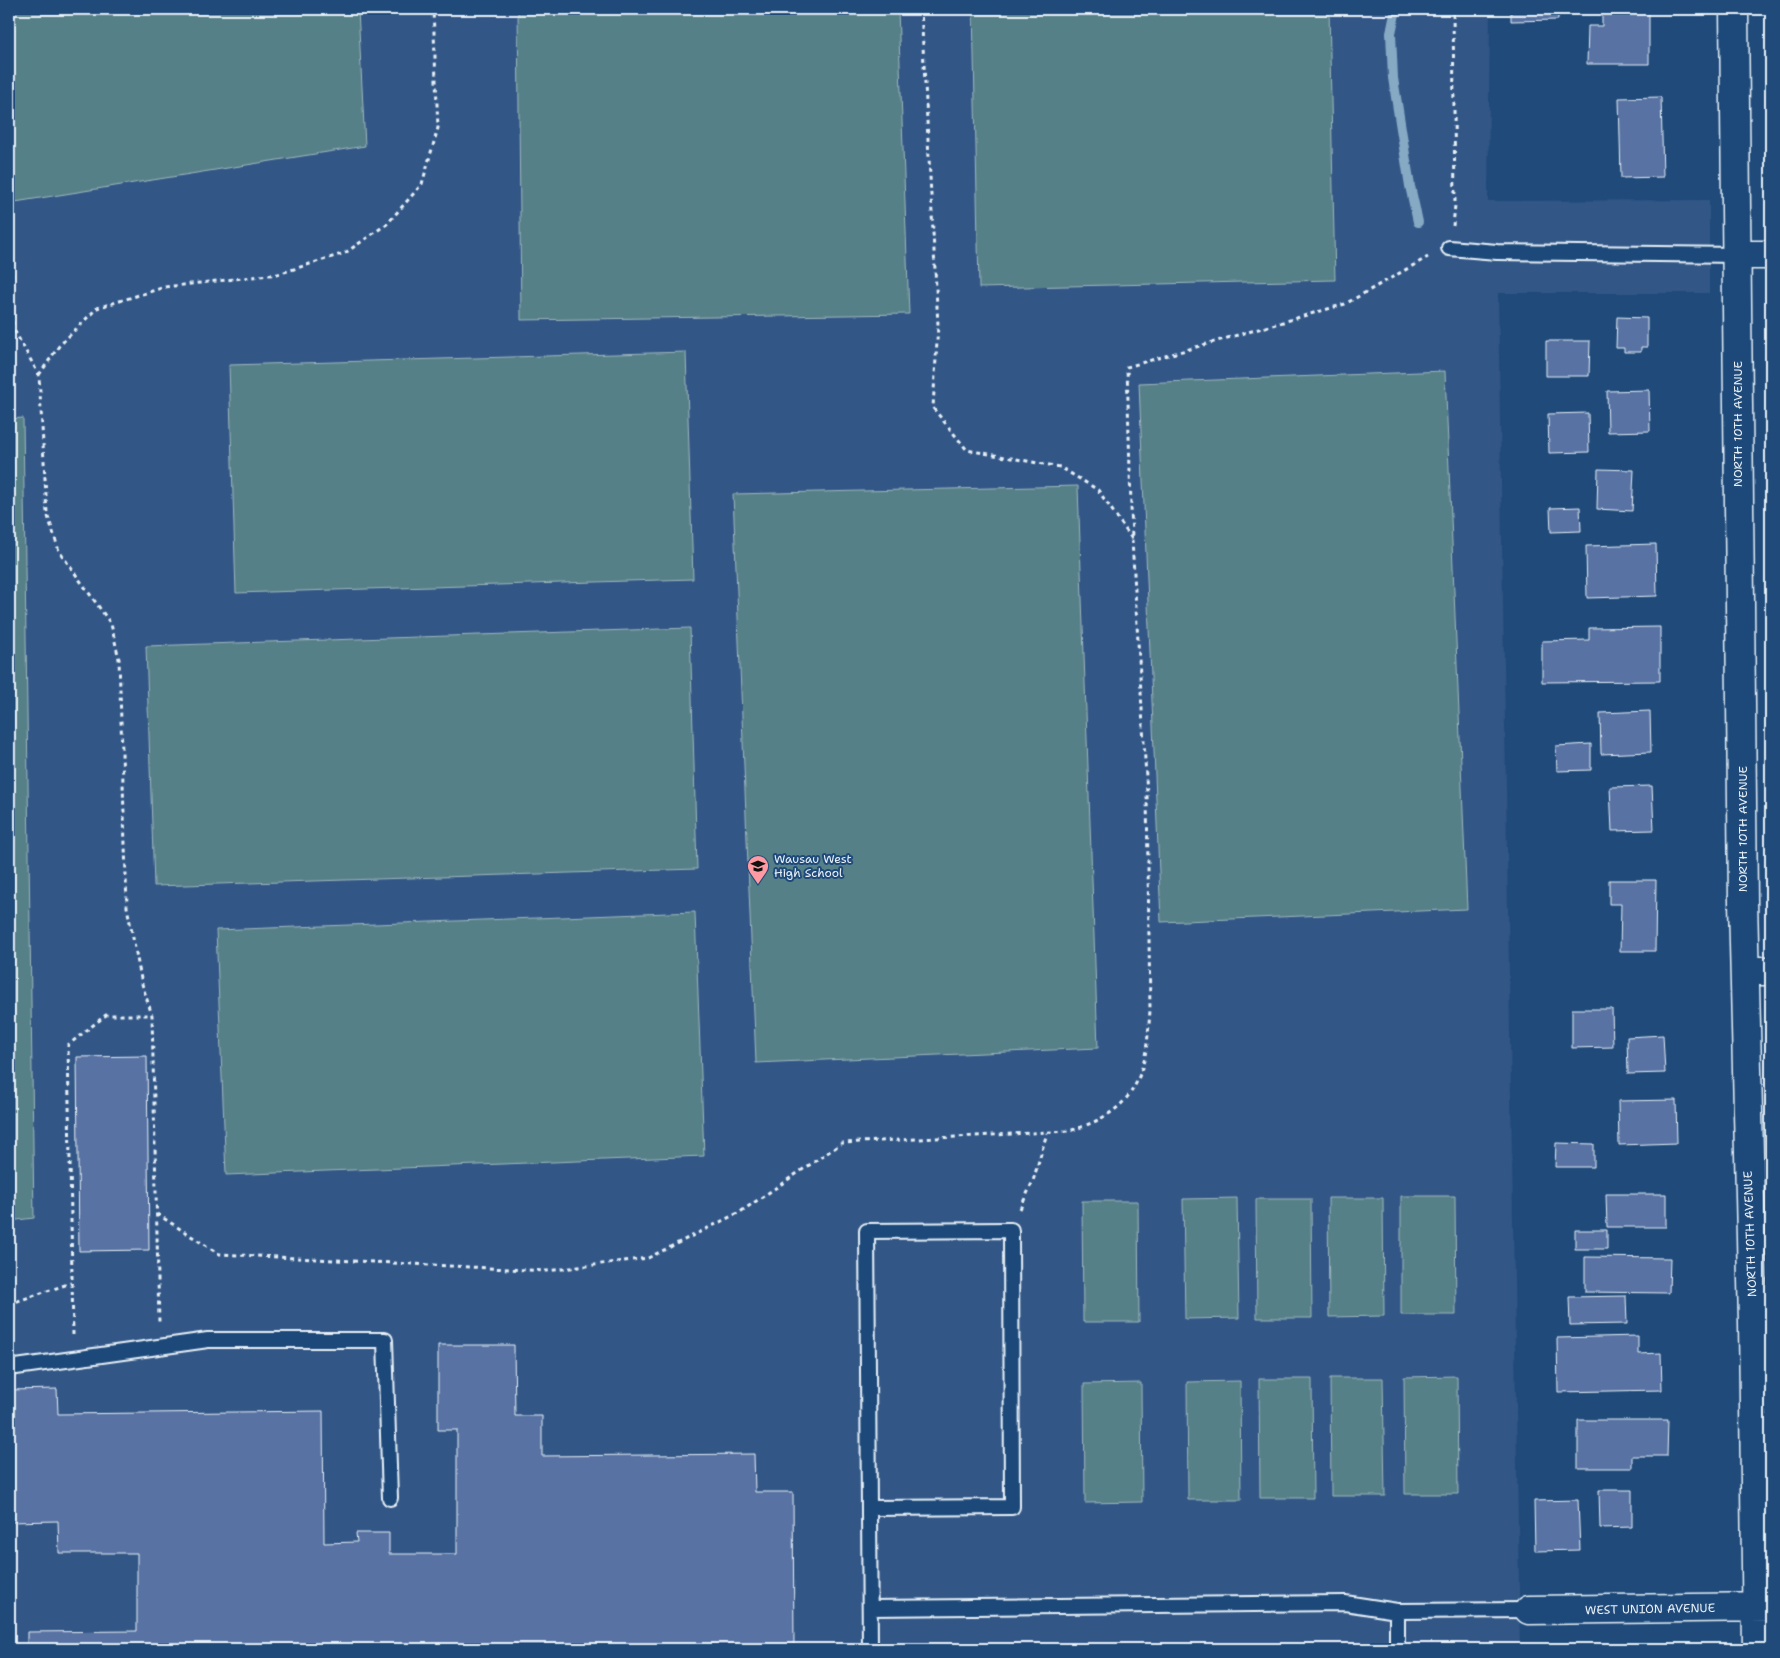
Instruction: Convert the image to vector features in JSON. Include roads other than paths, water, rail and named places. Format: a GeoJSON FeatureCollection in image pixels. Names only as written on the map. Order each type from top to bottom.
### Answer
{"type":"FeatureCollection","features":[{"type":"Feature","properties":{"kind":"street","name":"NORTH 10TH AVENUE"},"geometry":{"type":"LineString","coordinates":[[1734,9],[1738,254],[1739,570],[1758,971],[1764,1607],[1757,1649]]}},
{"type":"Feature","properties":{"kind":"street"},"geometry":{"type":"LineString","coordinates":[[1738,254],[1771,254]]}},
{"type":"Feature","properties":{"kind":"street","name":"WEST UNION AVENUE"},"geometry":{"type":"LineString","coordinates":[[1530,1610],[1764,1607]]}},
{"type":"Feature","properties":{"kind":"lane"},"geometry":{"type":"LineString","coordinates":[[1449,248],[1497,252],[1738,254]]}},
{"type":"Feature","properties":{"kind":"lane"},"geometry":{"type":"LineString","coordinates":[[869,1508],[1012,1508],[1011,1230],[867,1231],[870,1649]]}},
{"type":"Feature","properties":{"kind":"lane"},"geometry":{"type":"LineString","coordinates":[[9,1368],[208,1340],[385,1340],[390,1498]]}},
{"type":"Feature","properties":{"kind":"lane"},"geometry":{"type":"LineString","coordinates":[[870,1608],[1346,1603],[1397,1611],[1530,1610]]}},
{"type":"Feature","properties":{"kind":"lane"},"geometry":{"type":"LineString","coordinates":[[1397,1611],[1397,1649]]}},
{"type":"Feature","properties":{"kind":"waterway"},"geometry":{"type":"LineString","coordinates":[[1396,9],[1391,33],[1393,78],[1410,186],[1418,222]]}},
{"type":"Feature","properties":{"kind":"place","name":"Wausau West High School"},"geometry":{"type":"Point","coordinates":[758,885]}}]}
